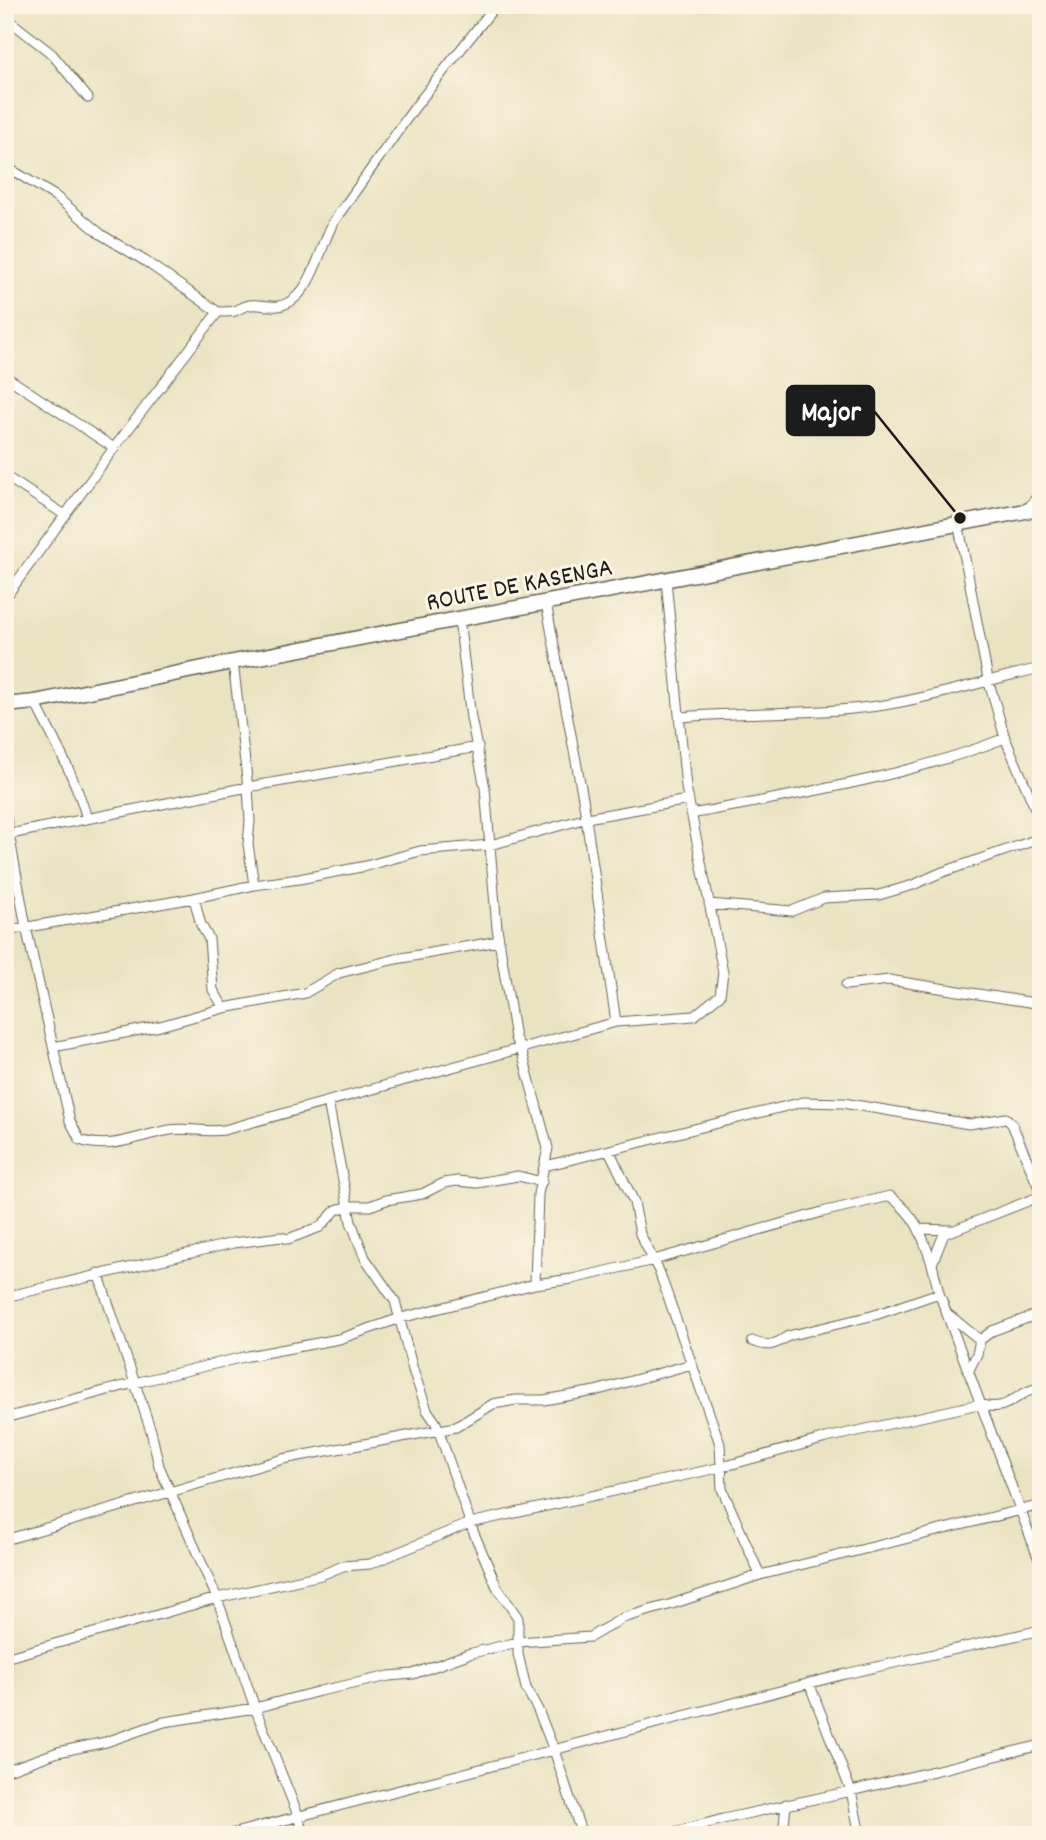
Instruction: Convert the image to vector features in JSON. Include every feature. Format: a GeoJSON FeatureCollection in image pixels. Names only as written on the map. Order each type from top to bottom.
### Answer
{"type":"FeatureCollection","features":[{"type":"Feature","properties":{"kind":"highway","name":"ROUTE DE KASENGA"},"geometry":{"type":"LineString","coordinates":[[5,705],[35,702],[1033,509]]}},
{"type":"Feature","properties":{"kind":"street"},"geometry":{"type":"LineString","coordinates":[[5,166],[55,196],[102,235],[145,261],[218,312],[235,311],[240,307],[252,305],[278,306],[298,295],[314,270],[326,234],[334,221],[415,107],[496,5]]}},
{"type":"Feature","properties":{"kind":"street"},"geometry":{"type":"LineString","coordinates":[[5,16],[52,54],[88,98]]}},
{"type":"Feature","properties":{"kind":"street"},"geometry":{"type":"LineString","coordinates":[[7,592],[218,312]]}},
{"type":"Feature","properties":{"kind":"street"},"geometry":{"type":"LineString","coordinates":[[5,376],[114,448]]}},
{"type":"Feature","properties":{"kind":"street"},"geometry":{"type":"LineString","coordinates":[[5,476],[65,515]]}},
{"type":"Feature","properties":{"kind":"street"},"geometry":{"type":"LineString","coordinates":[[1033,509],[1041,492]]}},
{"type":"Feature","properties":{"kind":"street"},"geometry":{"type":"LineString","coordinates":[[958,522],[988,679],[1005,738],[1041,822]]}},
{"type":"Feature","properties":{"kind":"street"},"geometry":{"type":"LineString","coordinates":[[5,812],[26,927],[70,1121],[79,1140],[93,1145],[138,1139],[170,1130],[224,1130],[616,1022],[694,1016],[720,995],[723,972],[688,800],[666,580]]}},
{"type":"Feature","properties":{"kind":"street"},"geometry":{"type":"LineString","coordinates":[[547,603],[587,818],[616,1022]]}},
{"type":"Feature","properties":{"kind":"street"},"geometry":{"type":"LineString","coordinates":[[459,619],[471,718],[485,788],[499,941],[515,1038],[548,1149],[538,1201],[535,1284]]}},
{"type":"Feature","properties":{"kind":"street"},"geometry":{"type":"LineString","coordinates":[[233,662],[248,787],[250,821],[247,844],[254,885]]}},
{"type":"Feature","properties":{"kind":"street"},"geometry":{"type":"LineString","coordinates":[[680,717],[728,712],[876,706],[934,696],[988,679],[1041,668]]}},
{"type":"Feature","properties":{"kind":"street"},"geometry":{"type":"LineString","coordinates":[[35,702],[68,768],[86,819]]}},
{"type":"Feature","properties":{"kind":"street"},"geometry":{"type":"LineString","coordinates":[[691,814],[848,785],[911,770],[951,759],[1005,738]]}},
{"type":"Feature","properties":{"kind":"street"},"geometry":{"type":"LineString","coordinates":[[7,834],[248,787],[478,747]]}},
{"type":"Feature","properties":{"kind":"street"},"geometry":{"type":"LineString","coordinates":[[5,931],[299,879],[366,866],[421,851],[490,845],[587,818],[688,800]]}},
{"type":"Feature","properties":{"kind":"street"},"geometry":{"type":"LineString","coordinates":[[709,904],[792,911],[824,898],[879,895],[1041,838]]}},
{"type":"Feature","properties":{"kind":"street"},"geometry":{"type":"LineString","coordinates":[[194,898],[201,925],[209,939],[213,990],[224,1008]]}},
{"type":"Feature","properties":{"kind":"street"},"geometry":{"type":"LineString","coordinates":[[53,1047],[160,1026],[224,1008],[304,993],[339,973],[396,959],[499,941]]}},
{"type":"Feature","properties":{"kind":"street"},"geometry":{"type":"LineString","coordinates":[[846,985],[890,980],[1041,1004]]}},
{"type":"Feature","properties":{"kind":"street"},"geometry":{"type":"LineString","coordinates":[[328,1102],[348,1206],[361,1249],[377,1278],[395,1301],[413,1370],[427,1410],[436,1423],[470,1523],[497,1587],[518,1618],[518,1654],[526,1688],[554,1750],[582,1835]]}},
{"type":"Feature","properties":{"kind":"street"},"geometry":{"type":"LineString","coordinates":[[545,1166],[803,1102],[843,1103],[969,1124],[1006,1118],[1013,1124],[1041,1195],[944,1234],[932,1264]]}},
{"type":"Feature","properties":{"kind":"street"},"geometry":{"type":"LineString","coordinates":[[610,1152],[634,1202],[640,1234],[654,1259],[720,1444],[722,1489],[760,1575]]}},
{"type":"Feature","properties":{"kind":"street"},"geometry":{"type":"LineString","coordinates":[[5,1297],[233,1243],[281,1237],[288,1239],[320,1227],[336,1210],[348,1206],[370,1206],[386,1200],[422,1194],[444,1183],[477,1183],[518,1177],[542,1182]]}},
{"type":"Feature","properties":{"kind":"street"},"geometry":{"type":"LineString","coordinates":[[5,1418],[134,1383],[248,1356],[338,1339],[401,1318],[535,1284],[572,1279],[654,1259],[890,1196],[908,1209],[920,1228],[939,1293],[1041,1565]]}},
{"type":"Feature","properties":{"kind":"street"},"geometry":{"type":"LineString","coordinates":[[920,1228],[953,1230]]}},
{"type":"Feature","properties":{"kind":"street"},"geometry":{"type":"LineString","coordinates":[[99,1273],[151,1431],[159,1466],[217,1598],[255,1708],[298,1815],[303,1835]]}},
{"type":"Feature","properties":{"kind":"street"},"geometry":{"type":"LineString","coordinates":[[751,1341],[767,1346],[777,1344],[788,1336],[875,1315],[939,1293]]}},
{"type":"Feature","properties":{"kind":"street"},"geometry":{"type":"LineString","coordinates":[[946,1312],[980,1340]]}},
{"type":"Feature","properties":{"kind":"street"},"geometry":{"type":"LineString","coordinates":[[968,1372],[977,1354],[980,1340],[992,1331],[1041,1313]]}},
{"type":"Feature","properties":{"kind":"street"},"geometry":{"type":"LineString","coordinates":[[5,1540],[283,1459],[456,1426],[493,1404],[516,1400],[544,1400],[595,1391],[692,1364]]}},
{"type":"Feature","properties":{"kind":"street"},"geometry":{"type":"LineString","coordinates":[[5,1658],[217,1598],[321,1574],[343,1566],[370,1564],[470,1523],[722,1467],[826,1438],[979,1404],[993,1408],[1007,1404],[1033,1389],[1041,1388]]}},
{"type":"Feature","properties":{"kind":"street"},"geometry":{"type":"LineString","coordinates":[[5,1771],[58,1752],[106,1742],[164,1722],[255,1708],[331,1688],[388,1676],[413,1674],[468,1654],[518,1642],[590,1637],[623,1618],[760,1575],[1041,1504]]}},
{"type":"Feature","properties":{"kind":"street"},"geometry":{"type":"LineString","coordinates":[[227,1835],[809,1683],[1041,1630]]}},
{"type":"Feature","properties":{"kind":"street"},"geometry":{"type":"LineString","coordinates":[[809,1683],[851,1791],[860,1835]]}},
{"type":"Feature","properties":{"kind":"street"},"geometry":{"type":"LineString","coordinates":[[664,1835],[1041,1745]]}},
{"type":"Feature","properties":{"kind":"street"},"geometry":{"type":"LineString","coordinates":[[783,1835],[786,1804]]}},
{"type":"Feature","properties":{"kind":"place","name":"Major"},"geometry":{"type":"Point","coordinates":[960,518]}}]}
